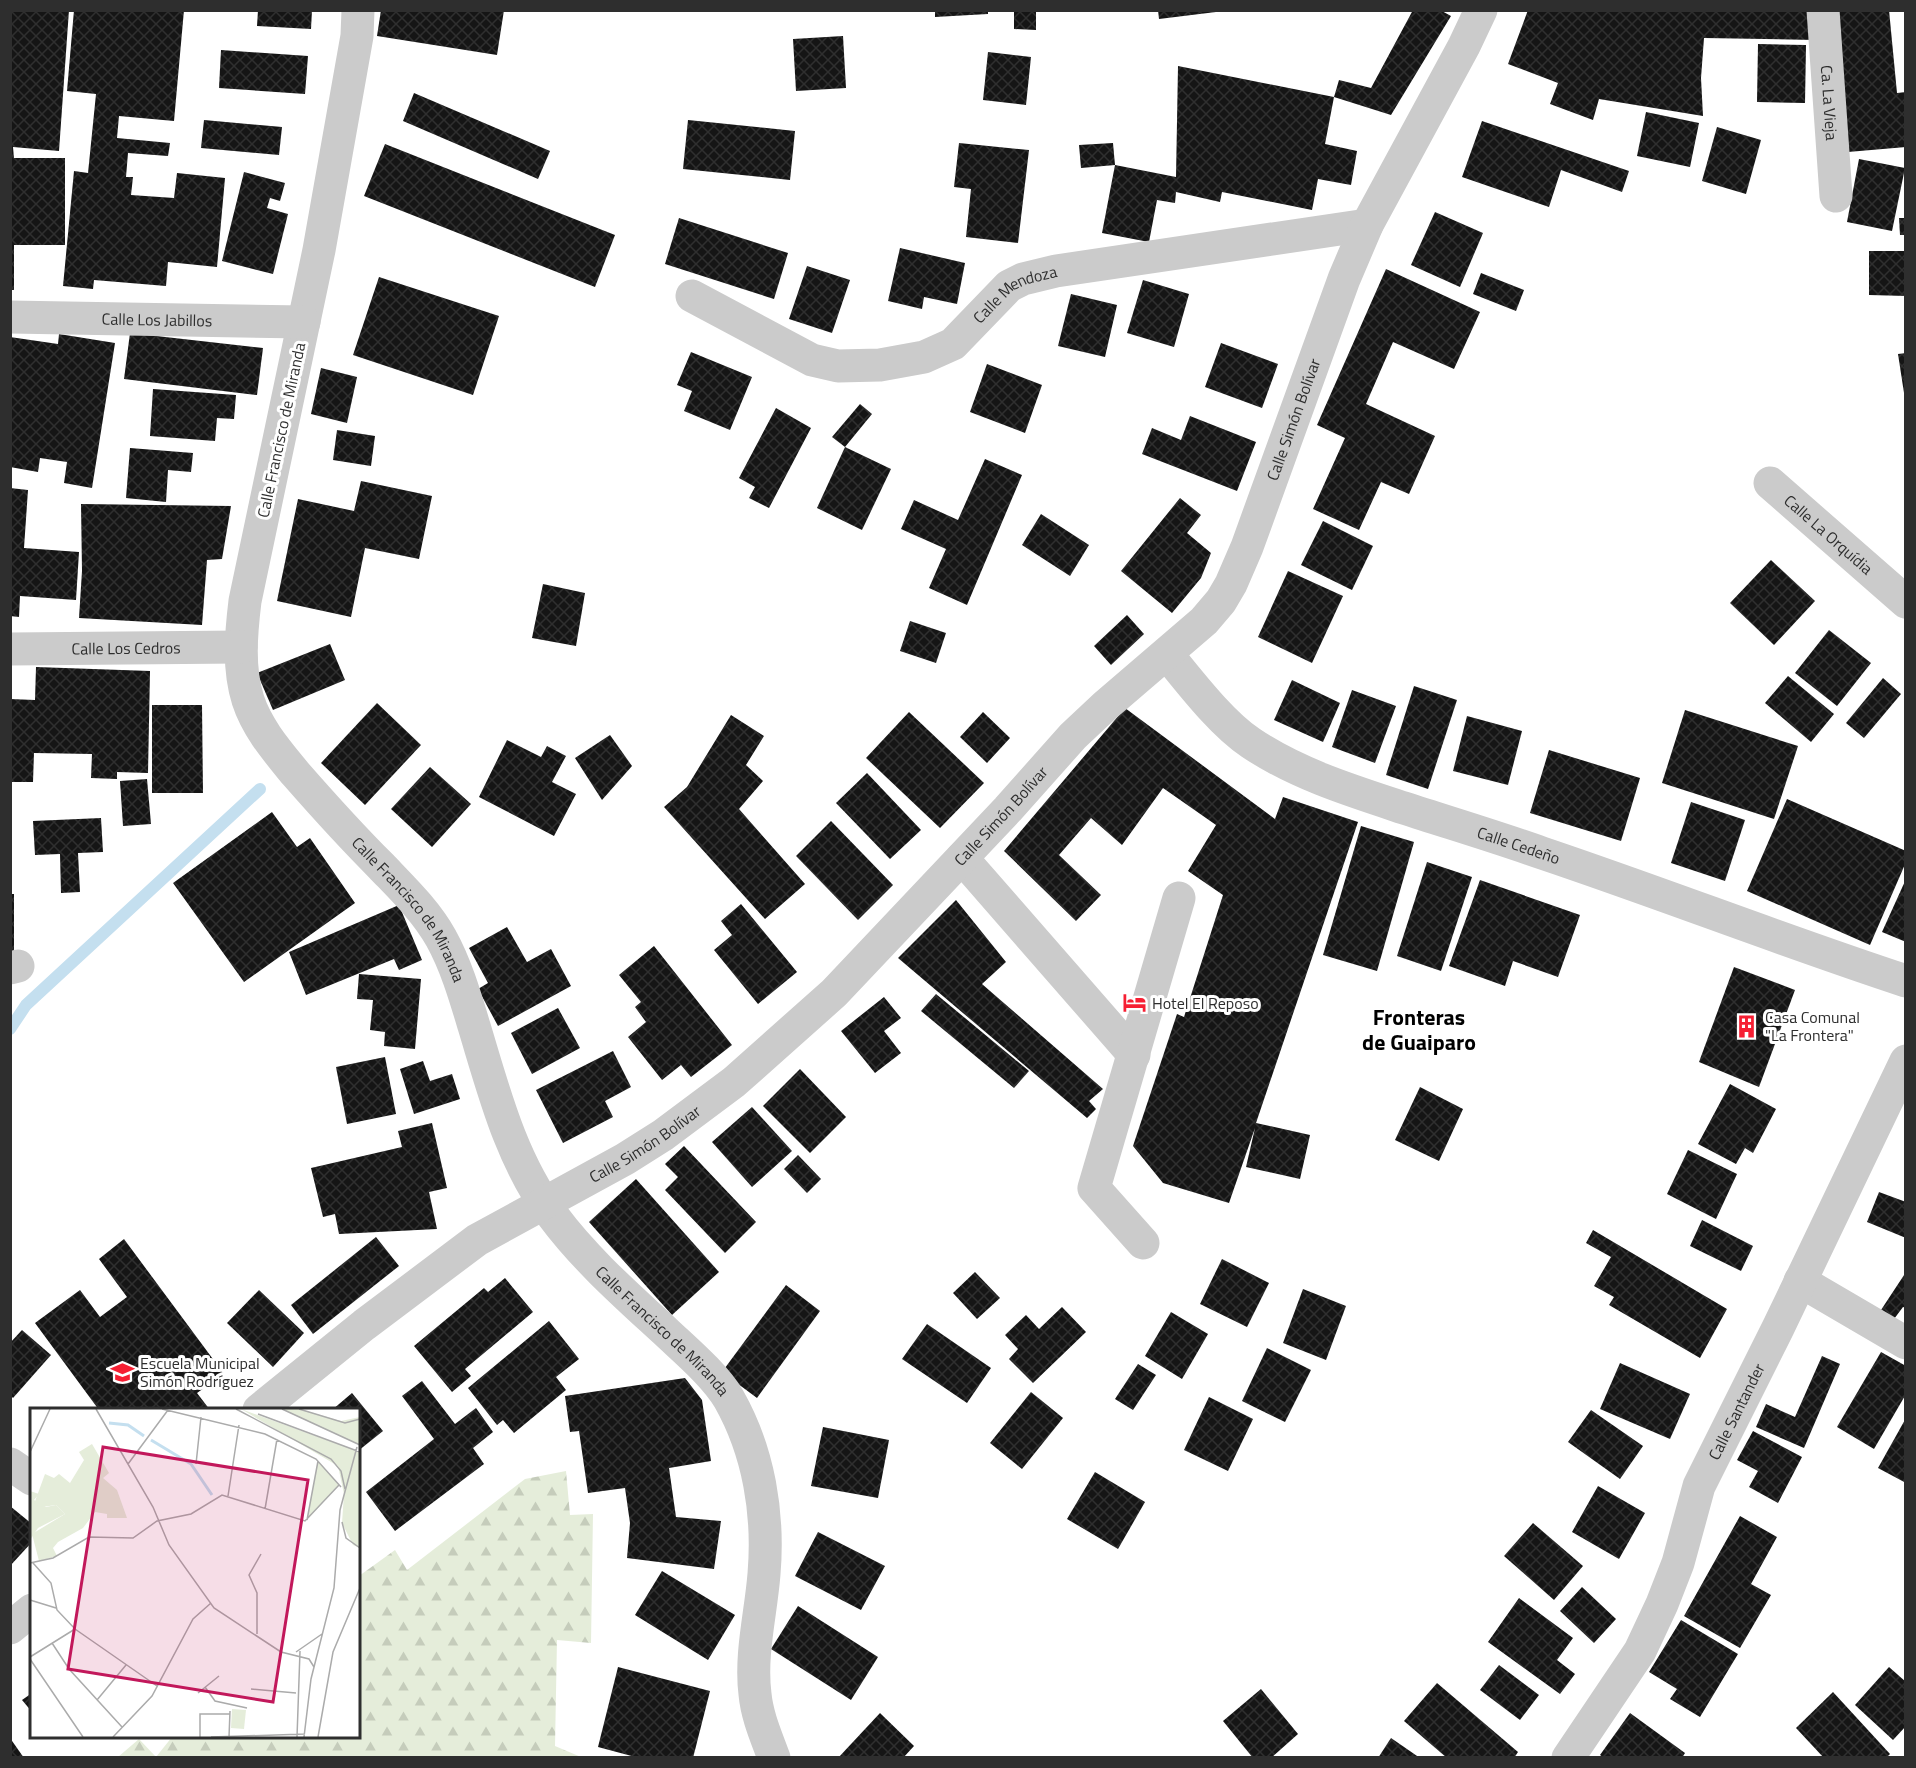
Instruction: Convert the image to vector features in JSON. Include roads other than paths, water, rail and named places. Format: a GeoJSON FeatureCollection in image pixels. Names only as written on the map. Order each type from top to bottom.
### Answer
{"type":"FeatureCollection","features":[{"type":"Feature","properties":{"kind":"street","name":"Calle Francisco de Miranda"},"geometry":{"type":"LineString","coordinates":[[358,10],[357,36],[320,250],[245,601],[240,647],[248,700],[259,725],[285,760],[321,803],[414,900],[441,938],[459,979],[498,1106],[514,1148],[528,1179],[544,1203],[577,1246],[697,1361],[727,1397],[757,1468],[764,1511],[765,1572],[755,1650],[754,1690],[758,1716],[774,1758]]}},
{"type":"Feature","properties":{"kind":"street","name":"Calle Simón Bolívar"},"geometry":{"type":"LineString","coordinates":[[262,1408],[477,1240],[625,1160],[734,1082],[834,993],[1073,736],[1204,621],[1221,601],[1231,584],[1251,536],[1344,279],[1367,225],[1464,46],[1481,10]]}},
{"type":"Feature","properties":{"kind":"street","name":"Ca. La Vieja"},"geometry":{"type":"LineString","coordinates":[[1823,10],[1836,196]]}},
{"type":"Feature","properties":{"kind":"street","name":"Calle Mendoza"},"geometry":{"type":"LineString","coordinates":[[692,296],[812,360],[838,366],[880,365],[924,357],[953,344],[1010,286],[1023,279],[1056,271],[1367,225]]}},
{"type":"Feature","properties":{"kind":"street","name":"Calle Los Jabillos"},"geometry":{"type":"LineString","coordinates":[[10,316],[304,322]]}},
{"type":"Feature","properties":{"kind":"street","name":"Calle La Orquídia"},"geometry":{"type":"LineString","coordinates":[[1770,483],[1899,585]]}},
{"type":"Feature","properties":{"kind":"street","name":"Calle Los Cedros"},"geometry":{"type":"LineString","coordinates":[[10,649],[240,647]]}},
{"type":"Feature","properties":{"kind":"street","name":"Calle Cedeño"},"geometry":{"type":"LineString","coordinates":[[1167,654],[1206,700],[1249,742],[1328,783],[1542,853],[1905,981]]}},
{"type":"Feature","properties":{"kind":"street"},"geometry":{"type":"LineString","coordinates":[[962,858],[1134,1055]]}},
{"type":"Feature","properties":{"kind":"street"},"geometry":{"type":"LineString","coordinates":[[1143,1243],[1094,1188],[1179,898]]}},
{"type":"Feature","properties":{"kind":"street","name":"Calle Santander"},"geometry":{"type":"LineString","coordinates":[[1568,1758],[1640,1651],[1678,1563],[1699,1486],[1905,1061]]}},
{"type":"Feature","properties":{"kind":"street"},"geometry":{"type":"LineString","coordinates":[[1800,1281],[1905,1343]]}},
{"type":"Feature","properties":{"kind":"street"},"geometry":{"type":"LineString","coordinates":[[10,1464],[30,1478]]}},
{"type":"Feature","properties":{"kind":"street"},"geometry":{"type":"LineString","coordinates":[[10,1628],[30,1612]]}},
{"type":"Feature","properties":{"kind":"waterway"},"geometry":{"type":"LineString","coordinates":[[10,1029],[26,1005],[260,789]]}},
{"type":"Feature","properties":{"kind":"place","name":"Hotel El Reposo"},"geometry":{"type":"Point","coordinates":[1134,1003]}},
{"type":"Feature","properties":{"kind":"place","name":"Casa Comunal \"La Frontera\""},"geometry":{"type":"Point","coordinates":[1747,1026]}},
{"type":"Feature","properties":{"kind":"place","name":"Escuela Municipal Simón Rodríguez"},"geometry":{"type":"Point","coordinates":[122,1372]}},
{"type":"Feature","properties":{"kind":"district","name":"Fronteras de Guaiparo"},"geometry":{"type":"Point","coordinates":[1419,1030]}}]}
